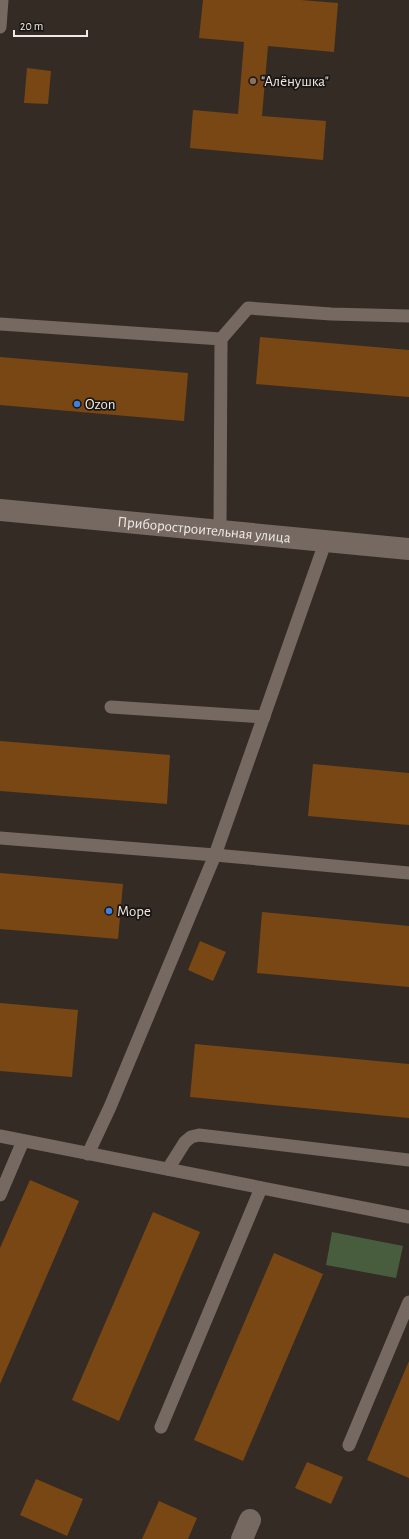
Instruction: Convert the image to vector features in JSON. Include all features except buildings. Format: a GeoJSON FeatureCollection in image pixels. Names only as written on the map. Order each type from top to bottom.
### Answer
{"type":"FeatureCollection","features":[{"type":"Feature","properties":{"kind":"main road","name":"Приборостроительная улица"},"geometry":{"type":"LineString","coordinates":[[0,510],[409,548]]}},
{"type":"Feature","properties":{"kind":"lane"},"geometry":{"type":"LineString","coordinates":[[0,27],[2,0]]}},
{"type":"Feature","properties":{"kind":"lane"},"geometry":{"type":"LineString","coordinates":[[220,530],[221,339],[248,308],[331,314],[409,316]]}},
{"type":"Feature","properties":{"kind":"lane"},"geometry":{"type":"LineString","coordinates":[[0,324],[221,339]]}},
{"type":"Feature","properties":{"kind":"lane"},"geometry":{"type":"LineString","coordinates":[[88,1154],[110,1107],[215,855],[326,540]]}},
{"type":"Feature","properties":{"kind":"lane"},"geometry":{"type":"LineString","coordinates":[[111,707],[264,717]]}},
{"type":"Feature","properties":{"kind":"lane"},"geometry":{"type":"LineString","coordinates":[[0,838],[215,855],[409,873]]}},
{"type":"Feature","properties":{"kind":"lane"},"geometry":{"type":"LineString","coordinates":[[0,1136],[409,1217]]}},
{"type":"Feature","properties":{"kind":"lane"},"geometry":{"type":"LineString","coordinates":[[168,1169],[185,1142],[191,1137],[199,1136],[409,1160]]}},
{"type":"Feature","properties":{"kind":"lane"},"geometry":{"type":"LineString","coordinates":[[0,1195],[23,1141]]}},
{"type":"Feature","properties":{"kind":"lane"},"geometry":{"type":"LineString","coordinates":[[161,1427],[261,1188]]}},
{"type":"Feature","properties":{"kind":"lane"},"geometry":{"type":"LineString","coordinates":[[349,1445],[409,1302]]}},
{"type":"Feature","properties":{"kind":"green space"},"geometry":{"type":"Polygon","coordinates":[[[332,1232],[403,1246],[396,1278],[326,1265],[332,1232]]]}},
{"type":"Feature","properties":{"kind":"place","name":"\"Алёнушка\""},"geometry":{"type":"Point","coordinates":[253,81]}},
{"type":"Feature","properties":{"kind":"place","name":"Ozon"},"geometry":{"type":"Point","coordinates":[77,404]}},
{"type":"Feature","properties":{"kind":"place","name":"Море"},"geometry":{"type":"Point","coordinates":[109,911]}}]}
